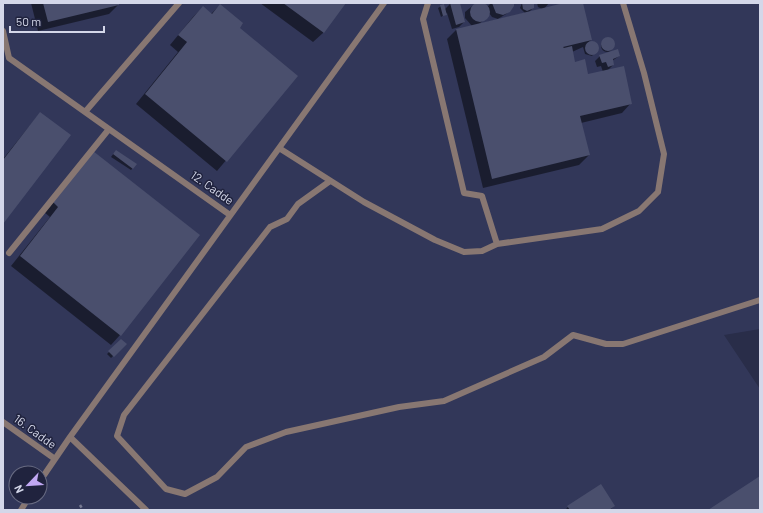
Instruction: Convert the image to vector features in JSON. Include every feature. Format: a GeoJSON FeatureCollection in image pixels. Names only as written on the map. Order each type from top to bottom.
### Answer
{"type":"FeatureCollection","features":[{"type":"Feature","properties":{"kind":"lane"},"geometry":{"type":"LineString","coordinates":[[85,112],[179,3]]}},
{"type":"Feature","properties":{"kind":"lane","name":"12. Cadde"},"geometry":{"type":"LineString","coordinates":[[3,31],[9,58],[230,215],[384,3]]}},
{"type":"Feature","properties":{"kind":"lane"},"geometry":{"type":"LineString","coordinates":[[428,3],[423,19],[464,194],[482,196],[498,244]]}},
{"type":"Feature","properties":{"kind":"lane"},"geometry":{"type":"LineString","coordinates":[[279,148],[364,202],[434,240],[464,252],[482,250],[498,244],[602,229],[639,211],[658,192],[664,154],[644,73],[623,3]]}},
{"type":"Feature","properties":{"kind":"lane"},"geometry":{"type":"LineString","coordinates":[[9,253],[109,129]]}},
{"type":"Feature","properties":{"kind":"lane"},"geometry":{"type":"LineString","coordinates":[[330,180],[298,204],[287,220],[270,227],[124,415],[116,436],[166,489],[185,494],[218,477],[246,448],[286,432],[391,409],[444,401],[544,357],[573,335],[606,344],[623,344],[760,300]]}},
{"type":"Feature","properties":{"kind":"lane"},"geometry":{"type":"LineString","coordinates":[[48,469],[230,215]]}},
{"type":"Feature","properties":{"kind":"lane","name":"16. Cadde"},"geometry":{"type":"LineString","coordinates":[[3,422],[55,459]]}},
{"type":"Feature","properties":{"kind":"lane"},"geometry":{"type":"LineString","coordinates":[[70,437],[146,510]]}},
{"type":"Feature","properties":{"kind":"path"},"geometry":{"type":"LineString","coordinates":[[80,505],[83,510]]}},
{"type":"Feature","properties":{"kind":"shaded area"},"geometry":{"type":"Polygon","coordinates":[[[3,3],[760,3],[760,329],[724,335],[760,389],[760,510],[3,510],[3,3]]]}},
{"type":"Feature","properties":{"kind":"building"},"geometry":{"type":"Polygon","coordinates":[[[480,2],[487,5],[490,12],[487,19],[480,22],[473,19],[470,12],[473,5],[480,2]]]}},
{"type":"Feature","properties":{"kind":"building"},"geometry":{"type":"Polygon","coordinates":[[[43,3],[119,3],[119,5],[48,22],[43,3]]]}},
{"type":"Feature","properties":{"kind":"building"},"geometry":{"type":"Polygon","coordinates":[[[283,3],[346,3],[324,33],[283,3]]]}},
{"type":"Feature","properties":{"kind":"building"},"geometry":{"type":"Polygon","coordinates":[[[450,3],[460,3],[465,22],[456,25],[450,3]]]}},
{"type":"Feature","properties":{"kind":"building"},"geometry":{"type":"Polygon","coordinates":[[[492,3],[514,3],[514,6],[510,12],[503,15],[496,13],[492,3]]]}},
{"type":"Feature","properties":{"kind":"building"},"geometry":{"type":"Polygon","coordinates":[[[522,3],[534,3],[534,8],[527,11],[523,9],[522,3]]]}},
{"type":"Feature","properties":{"kind":"building"},"geometry":{"type":"Polygon","coordinates":[[[564,3],[583,3],[592,40],[563,47],[572,46],[575,62],[585,59],[588,74],[624,66],[632,104],[580,116],[590,155],[492,179],[456,29],[564,3]]]}},
{"type":"Feature","properties":{"kind":"building"},"geometry":{"type":"Polygon","coordinates":[[[220,4],[243,23],[240,28],[298,76],[227,162],[145,94],[187,42],[178,35],[203,6],[212,14],[220,4]]]}},
{"type":"Feature","properties":{"kind":"building"},"geometry":{"type":"Polygon","coordinates":[[[444,4],[447,15],[443,16],[440,5],[444,4]]]}},
{"type":"Feature","properties":{"kind":"building"},"geometry":{"type":"Polygon","coordinates":[[[608,37],[613,39],[615,44],[613,49],[608,51],[603,49],[601,44],[603,39],[608,37]]]}},
{"type":"Feature","properties":{"kind":"building"},"geometry":{"type":"Polygon","coordinates":[[[592,41],[597,43],[599,48],[597,53],[592,55],[587,53],[585,48],[587,43],[592,41]]]}},
{"type":"Feature","properties":{"kind":"building"},"geometry":{"type":"Polygon","coordinates":[[[618,49],[620,56],[613,59],[614,65],[608,67],[606,62],[602,63],[599,55],[618,49]]]}},
{"type":"Feature","properties":{"kind":"building"},"geometry":{"type":"Polygon","coordinates":[[[40,112],[71,135],[3,224],[3,160],[40,112]]]}},
{"type":"Feature","properties":{"kind":"building"},"geometry":{"type":"Polygon","coordinates":[[[116,150],[137,164],[133,169],[113,154],[116,150]]]}},
{"type":"Feature","properties":{"kind":"building"},"geometry":{"type":"Polygon","coordinates":[[[93,151],[200,235],[121,336],[20,256],[58,207],[53,202],[93,151]]]}},
{"type":"Feature","properties":{"kind":"building"},"geometry":{"type":"Polygon","coordinates":[[[121,339],[127,344],[114,357],[108,351],[121,339]]]}},
{"type":"Feature","properties":{"kind":"building"},"geometry":{"type":"Polygon","coordinates":[[[760,476],[760,510],[708,510],[760,476]]]}},
{"type":"Feature","properties":{"kind":"building"},"geometry":{"type":"Polygon","coordinates":[[[601,484],[615,506],[609,510],[570,510],[567,506],[601,484]]]}}]}
